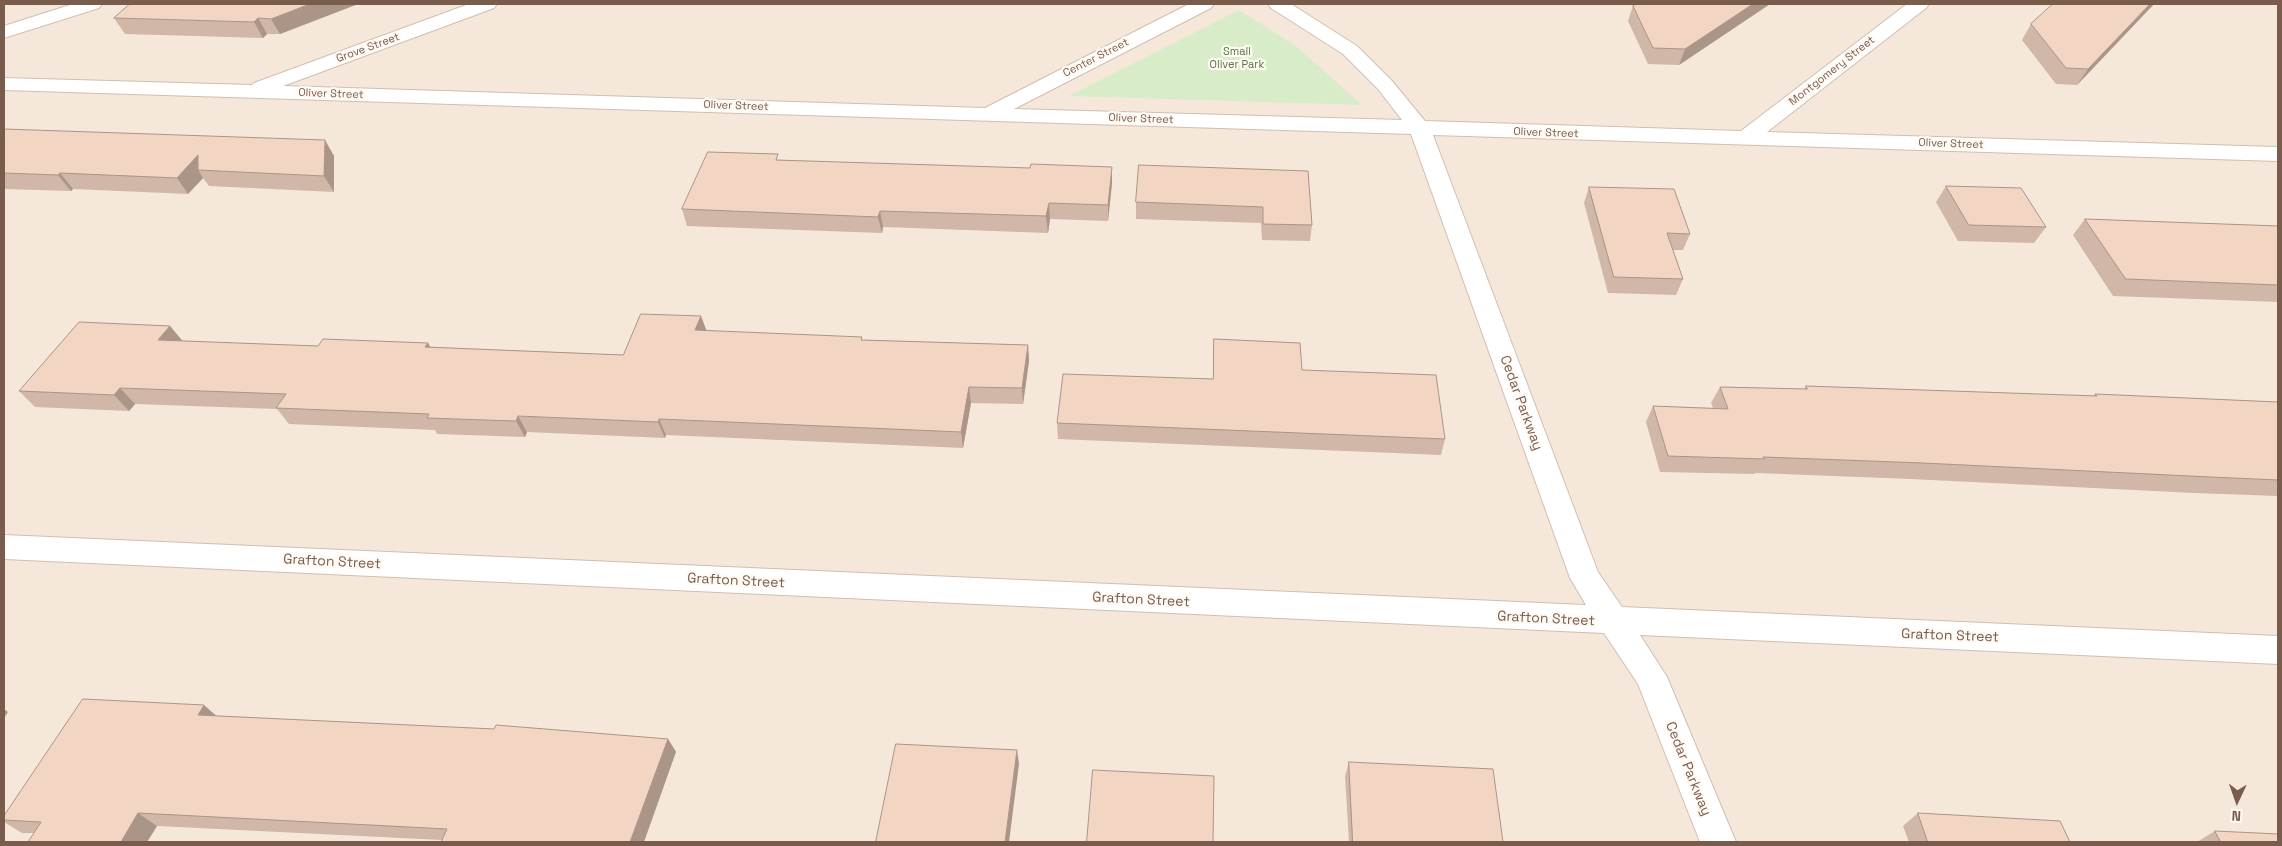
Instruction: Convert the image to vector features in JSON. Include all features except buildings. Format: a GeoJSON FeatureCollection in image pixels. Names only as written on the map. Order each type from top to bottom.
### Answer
{"type":"FeatureCollection","features":[{"type":"Feature","properties":{"kind":"street"},"geometry":{"type":"LineString","coordinates":[[4,32],[92,4]]}},
{"type":"Feature","properties":{"kind":"street","name":"Grove Street"},"geometry":{"type":"LineString","coordinates":[[248,92],[487,4]]}},
{"type":"Feature","properties":{"kind":"street","name":"Center Street"},"geometry":{"type":"LineString","coordinates":[[989,114],[1028,92],[1204,4]]}},
{"type":"Feature","properties":{"kind":"street","name":"Cedar Parkway"},"geometry":{"type":"LineString","coordinates":[[1278,4],[1350,50],[1385,85],[1420,129],[1585,578],[1612,622],[1651,678],[1718,842]]}},
{"type":"Feature","properties":{"kind":"street","name":"Montgomery Street"},"geometry":{"type":"LineString","coordinates":[[1746,138],[1919,4]]}},
{"type":"Feature","properties":{"kind":"street","name":"Oliver Street"},"geometry":{"type":"LineString","coordinates":[[4,84],[2278,154]]}},
{"type":"Feature","properties":{"kind":"street","name":"Grafton Street"},"geometry":{"type":"LineString","coordinates":[[4,547],[1612,622],[2278,650]]}},
{"type":"Feature","properties":{"kind":"shaded area"},"geometry":{"type":"Polygon","coordinates":[[[4,4],[2278,4],[2278,842],[4,842],[4,4]]]}},
{"type":"Feature","properties":{"kind":"green space","name":"Small Oliver Park"},"geometry":{"type":"Polygon","coordinates":[[[1239,10],[1296,46],[1362,105],[1069,96],[1239,10]]]}}]}
